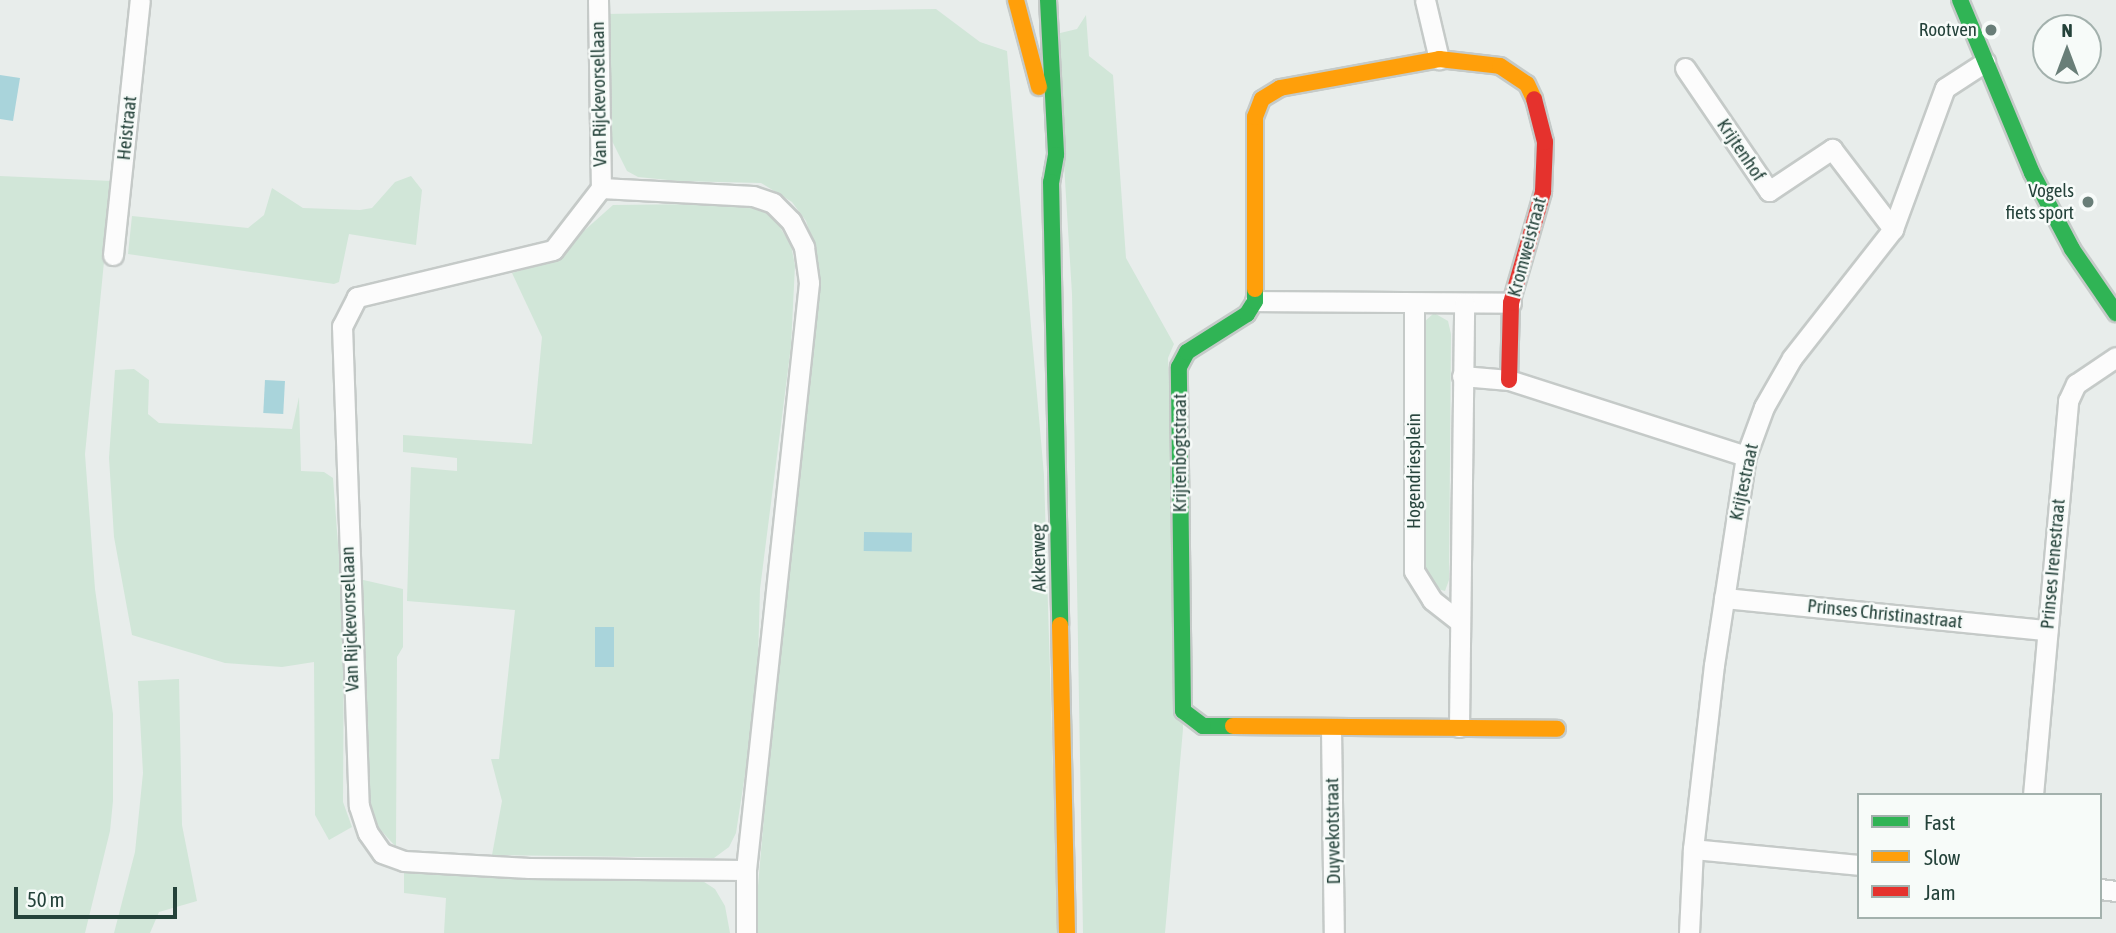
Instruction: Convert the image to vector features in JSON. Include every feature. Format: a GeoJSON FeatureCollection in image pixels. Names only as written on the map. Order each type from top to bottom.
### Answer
{"type":"FeatureCollection","features":[{"type":"Feature","properties":{"kind":"street","name":"Heistraat"},"geometry":{"type":"LineString","coordinates":[[113,255],[140,0]]}},
{"type":"Feature","properties":{"kind":"street","name":"Van Rijckevorsellaan"},"geometry":{"type":"LineString","coordinates":[[597,0],[601,188],[553,250],[357,297],[342,326],[359,806],[368,833],[382,853],[404,860],[529,868],[746,870]]}},
{"type":"Feature","properties":{"kind":"street","name":"Akkerweg"},"geometry":{"type":"LineString","coordinates":[[1016,0],[1035,60],[1044,155],[1051,182]]}},
{"type":"Feature","properties":{"kind":"street","name":"Akkerweg"},"geometry":{"type":"LineString","coordinates":[[1048,0],[1056,155],[1051,182],[1067,933]]}},
{"type":"Feature","properties":{"kind":"street"},"geometry":{"type":"LineString","coordinates":[[1425,0],[1439,59],[1279,88],[1262,99],[1255,117],[1255,301],[1511,303]]}},
{"type":"Feature","properties":{"kind":"street"},"geometry":{"type":"LineString","coordinates":[[1960,0],[2038,184],[2072,249],[2116,313]]}},
{"type":"Feature","properties":{"kind":"street","name":"Kromweistraat"},"geometry":{"type":"LineString","coordinates":[[1439,59],[1500,66],[1527,84],[1540,113],[1545,142],[1543,192],[1511,303],[1509,380]]}},
{"type":"Feature","properties":{"kind":"street","name":"Krijtestraat"},"geometry":{"type":"LineString","coordinates":[[1689,933],[1693,849],[1724,598],[1746,456],[1765,407],[1792,358],[1893,229],[1945,88],[1985,62]]}},
{"type":"Feature","properties":{"kind":"street","name":"Krijtenhof"},"geometry":{"type":"LineString","coordinates":[[1685,68],[1769,191],[1832,149],[1893,229]]}},
{"type":"Feature","properties":{"kind":"street","name":"Van Rijckevorsellaan"},"geometry":{"type":"LineString","coordinates":[[601,188],[753,196],[773,203],[782,212],[804,247],[809,283],[746,870],[746,933]]}},
{"type":"Feature","properties":{"kind":"street","name":"Krijtenbogtstraat"},"geometry":{"type":"LineString","coordinates":[[1255,301],[1247,314],[1187,352],[1179,367],[1183,711],[1191,721],[1203,726],[1557,729]]}},
{"type":"Feature","properties":{"kind":"street","name":"Hogendriesplein"},"geometry":{"type":"LineString","coordinates":[[1414,303],[1415,571],[1433,600],[1459,621]]}},
{"type":"Feature","properties":{"kind":"street"},"geometry":{"type":"LineString","coordinates":[[1459,727],[1464,303]]}},
{"type":"Feature","properties":{"kind":"street","name":"Prinses Irenestraat"},"geometry":{"type":"LineString","coordinates":[[2033,793],[2068,401],[2076,384],[2116,357]]}},
{"type":"Feature","properties":{"kind":"street"},"geometry":{"type":"LineString","coordinates":[[1462,376],[1509,380],[1746,456]]}},
{"type":"Feature","properties":{"kind":"street","name":"Prinses Christinastraat"},"geometry":{"type":"LineString","coordinates":[[1724,598],[2047,630]]}},
{"type":"Feature","properties":{"kind":"street","name":"Duyvekotstraat"},"geometry":{"type":"LineString","coordinates":[[1331,729],[1335,933]]}},
{"type":"Feature","properties":{"kind":"street"},"geometry":{"type":"LineString","coordinates":[[1693,849],[1857,865]]}},
{"type":"Feature","properties":{"kind":"green space"},"geometry":{"type":"Polygon","coordinates":[[[936,9],[980,42],[1007,51],[1044,475],[1058,933],[754,933],[813,243],[806,221],[792,202],[761,183],[678,181],[638,177],[627,171],[609,135],[604,14],[936,9]]]}},
{"type":"Feature","properties":{"kind":"green space"},"geometry":{"type":"Polygon","coordinates":[[[1086,15],[1089,56],[1113,75],[1126,258],[1174,344],[1168,358],[1183,729],[1165,933],[1083,933],[1072,294],[1056,34],[1077,29],[1086,15]]]}},
{"type":"Feature","properties":{"kind":"green space"},"geometry":{"type":"Polygon","coordinates":[[[0,176],[112,181],[85,454],[95,589],[113,714],[113,801],[110,831],[85,933],[0,933],[0,176]]]}},
{"type":"Feature","properties":{"kind":"green space"},"geometry":{"type":"Polygon","coordinates":[[[411,176],[422,190],[416,245],[349,234],[339,282],[334,284],[128,254],[132,216],[248,228],[264,215],[272,188],[303,208],[360,210],[372,208],[395,182],[411,176]]]}},
{"type":"Feature","properties":{"kind":"green space"},"geometry":{"type":"Polygon","coordinates":[[[705,204],[762,209],[776,221],[791,245],[795,265],[791,346],[760,589],[757,696],[736,833],[729,847],[714,858],[492,855],[502,801],[491,759],[499,759],[515,610],[407,601],[411,467],[457,471],[457,458],[403,452],[403,435],[532,444],[542,337],[512,273],[549,262],[613,205],[705,204]]]}},
{"type":"Feature","properties":{"kind":"green space"},"geometry":{"type":"Polygon","coordinates":[[[1434,313],[1448,321],[1451,334],[1449,580],[1445,591],[1431,587],[1422,564],[1423,323],[1434,313]]]}},
{"type":"Feature","properties":{"kind":"green space"},"geometry":{"type":"Polygon","coordinates":[[[134,369],[149,380],[148,414],[159,423],[292,429],[299,397],[301,471],[324,472],[333,478],[344,624],[343,802],[352,827],[329,840],[315,815],[314,662],[282,667],[225,663],[132,635],[114,537],[109,458],[115,370],[134,369]]]}},
{"type":"Feature","properties":{"kind":"green space"},"geometry":{"type":"Polygon","coordinates":[[[359,579],[403,589],[403,647],[397,657],[396,847],[369,817],[364,797],[359,579]]]}},
{"type":"Feature","properties":{"kind":"green space"},"geometry":{"type":"Polygon","coordinates":[[[179,679],[182,825],[197,901],[159,912],[150,933],[114,933],[135,852],[143,773],[138,681],[179,679]]]}},
{"type":"Feature","properties":{"kind":"green space"},"geometry":{"type":"Polygon","coordinates":[[[404,868],[698,878],[715,889],[725,906],[730,933],[444,933],[446,898],[404,893],[404,868]]]}},
{"type":"Feature","properties":{"kind":"water"},"geometry":{"type":"Polygon","coordinates":[[[0,75],[20,78],[13,121],[0,119],[0,75]]]}},
{"type":"Feature","properties":{"kind":"water"},"geometry":{"type":"Polygon","coordinates":[[[265,380],[285,381],[283,414],[263,413],[265,380]]]}},
{"type":"Feature","properties":{"kind":"water"},"geometry":{"type":"Polygon","coordinates":[[[864,532],[912,533],[912,552],[864,551],[864,532]]]}},
{"type":"Feature","properties":{"kind":"water"},"geometry":{"type":"Polygon","coordinates":[[[595,627],[614,627],[614,667],[595,667],[595,627]]]}},
{"type":"Feature","properties":{"kind":"traffic: fast"},"geometry":{"type":"LineString","coordinates":[[1048,0],[1056,155],[1051,182],[1060,625]]}},
{"type":"Feature","properties":{"kind":"traffic: fast"},"geometry":{"type":"LineString","coordinates":[[1960,0],[2032,173],[2072,249],[2116,313]]}},
{"type":"Feature","properties":{"kind":"traffic: fast"},"geometry":{"type":"LineString","coordinates":[[1233,726],[1203,726],[1183,711],[1179,367],[1187,352],[1247,314],[1255,301],[1255,289]]}},
{"type":"Feature","properties":{"kind":"traffic: slow"},"geometry":{"type":"LineString","coordinates":[[1016,0],[1039,87]]}},
{"type":"Feature","properties":{"kind":"traffic: slow"},"geometry":{"type":"LineString","coordinates":[[1255,289],[1255,117],[1262,99],[1280,88],[1439,59],[1500,66],[1527,84],[1534,99]]}},
{"type":"Feature","properties":{"kind":"traffic: slow"},"geometry":{"type":"LineString","coordinates":[[1060,625],[1067,933]]}},
{"type":"Feature","properties":{"kind":"traffic: slow"},"geometry":{"type":"LineString","coordinates":[[1233,726],[1557,729]]}},
{"type":"Feature","properties":{"kind":"traffic: jam"},"geometry":{"type":"LineString","coordinates":[[1509,380],[1511,303],[1543,192],[1545,142],[1534,99]]}},
{"type":"Feature","properties":{"kind":"place","name":"Rootven"},"geometry":{"type":"Point","coordinates":[1991,30]}},
{"type":"Feature","properties":{"kind":"place","name":"Vogels fiets sport"},"geometry":{"type":"Point","coordinates":[2088,202]}}]}
